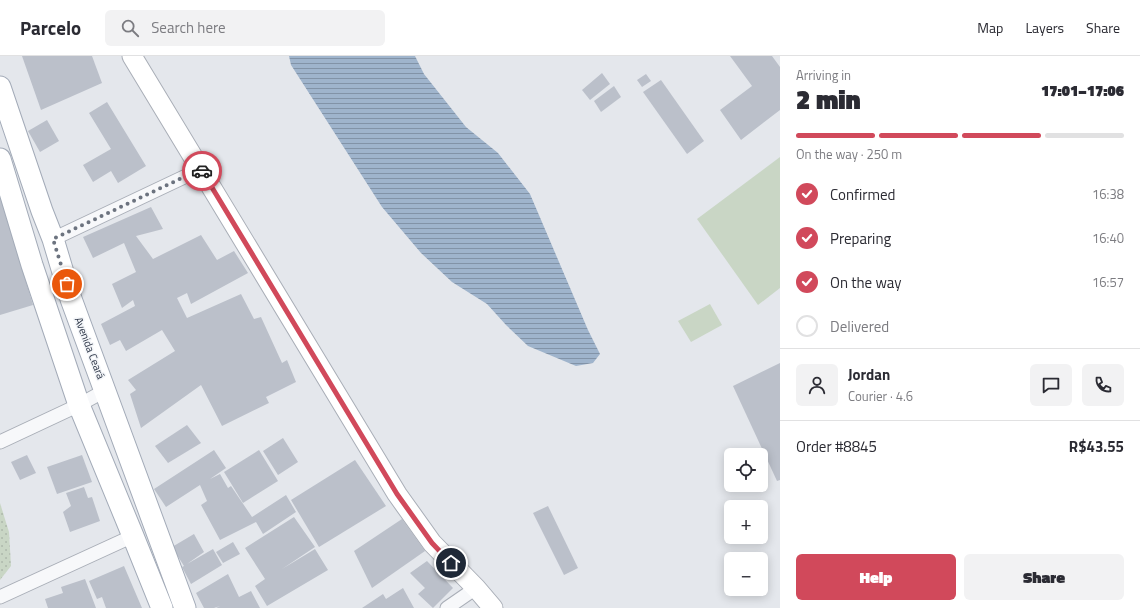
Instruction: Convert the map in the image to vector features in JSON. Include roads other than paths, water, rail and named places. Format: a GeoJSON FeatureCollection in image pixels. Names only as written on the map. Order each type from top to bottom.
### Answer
{"type":"FeatureCollection","features":[{"type":"Feature","properties":{"kind":"main road","name":"Avenida Ceará"},"geometry":{"type":"LineString","coordinates":[[0,87],[53,239],[72,299],[185,608]]}},
{"type":"Feature","properties":{"kind":"main road"},"geometry":{"type":"LineString","coordinates":[[0,159],[32,265],[79,405],[162,608]]}},
{"type":"Feature","properties":{"kind":"main road"},"geometry":{"type":"LineString","coordinates":[[8,185],[26,191],[42,211]]}},
{"type":"Feature","properties":{"kind":"main road"},"geometry":{"type":"LineString","coordinates":[[32,265],[48,287],[56,295],[72,299]]}},
{"type":"Feature","properties":{"kind":"street"},"geometry":{"type":"LineString","coordinates":[[132,56],[397,494],[432,543],[476,588],[493,608]]}},
{"type":"Feature","properties":{"kind":"street"},"geometry":{"type":"LineString","coordinates":[[53,239],[201,169]]}},
{"type":"Feature","properties":{"kind":"street"},"geometry":{"type":"LineString","coordinates":[[0,442],[79,405],[106,390]]}},
{"type":"Feature","properties":{"kind":"street"},"geometry":{"type":"LineString","coordinates":[[0,597],[133,536]]}},
{"type":"Feature","properties":{"kind":"street"},"geometry":{"type":"LineString","coordinates":[[447,608],[476,588]]}},
{"type":"Feature","properties":{"kind":"water"},"geometry":{"type":"Polygon","coordinates":[[[289,56],[415,56],[424,74],[466,127],[498,153],[530,194],[588,330],[600,354],[593,363],[576,366],[528,346],[487,304],[452,282],[421,253],[382,207],[291,65],[289,56]]]}}]}
